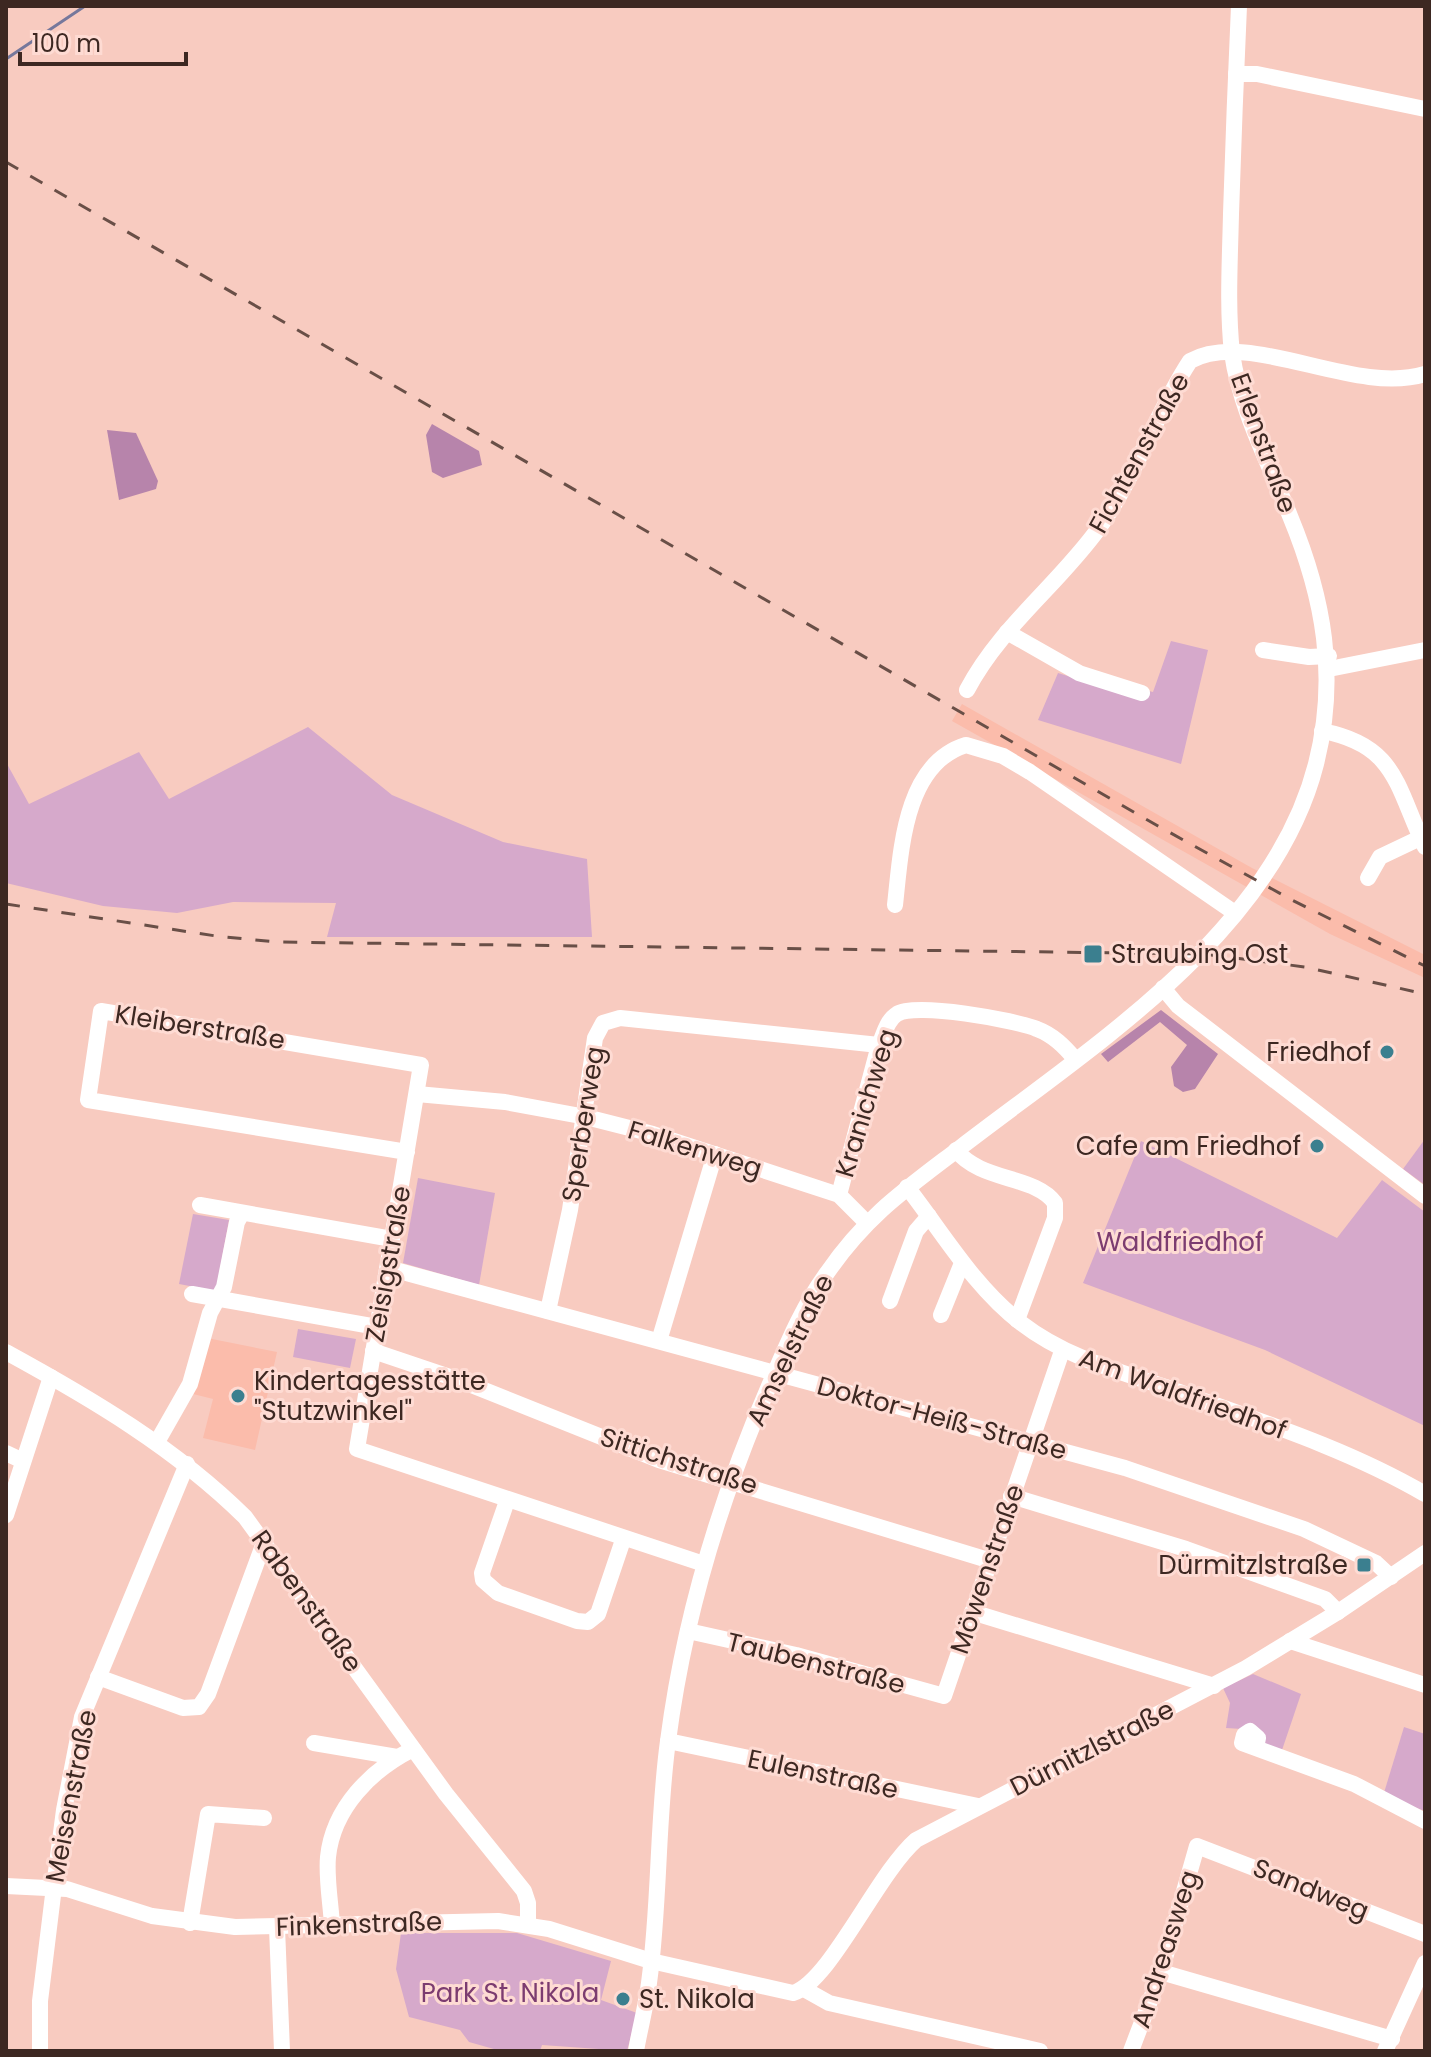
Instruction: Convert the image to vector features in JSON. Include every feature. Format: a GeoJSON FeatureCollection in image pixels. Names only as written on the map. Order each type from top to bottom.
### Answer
{"type":"FeatureCollection","features":[{"type":"Feature","properties":{"kind":"street","name":"Erlenstraße"},"geometry":{"type":"LineString","coordinates":[[1238,910],[1275,855],[1311,780],[1322,731],[1329,662],[1312,579],[1291,518],[1263,454],[1232,354],[1229,281],[1239,6]]}},
{"type":"Feature","properties":{"kind":"street"},"geometry":{"type":"LineString","coordinates":[[1236,74],[1257,74],[1425,109]]}},
{"type":"Feature","properties":{"kind":"street","name":"Fichtenstraße"},"geometry":{"type":"LineString","coordinates":[[967,690],[988,653],[1078,558],[1106,519],[1190,361],[1207,352],[1296,361],[1374,379],[1392,380],[1425,374]]}},
{"type":"Feature","properties":{"kind":"street"},"geometry":{"type":"LineString","coordinates":[[1007,632],[1079,673],[1142,693]]}},
{"type":"Feature","properties":{"kind":"street"},"geometry":{"type":"LineString","coordinates":[[1263,650],[1329,662],[1404,657],[1425,650]]}},
{"type":"Feature","properties":{"kind":"street"},"geometry":{"type":"LineString","coordinates":[[1322,731],[1349,736],[1379,753],[1423,843],[1380,857],[1368,878]]}},
{"type":"Feature","properties":{"kind":"street"},"geometry":{"type":"LineString","coordinates":[[895,905],[903,842],[927,773],[938,759],[966,745],[1003,756],[1030,772],[1238,910]]}},
{"type":"Feature","properties":{"kind":"street","name":"Amselstraße"},"geometry":{"type":"LineString","coordinates":[[636,2051],[651,1961],[668,1741],[704,1564],[731,1480],[775,1373],[822,1279],[865,1221],[1167,984],[1238,910]]}},
{"type":"Feature","properties":{"kind":"street"},"geometry":{"type":"LineString","coordinates":[[1167,984],[1178,1006],[1425,1196]]}},
{"type":"Feature","properties":{"kind":"street","name":"Kranichweg"},"geometry":{"type":"LineString","coordinates":[[839,1195],[879,1045],[891,1019],[899,1013],[918,1010],[1025,1025],[1051,1036],[1075,1059]]}},
{"type":"Feature","properties":{"kind":"street","name":"Kleiberstraße"},"geometry":{"type":"LineString","coordinates":[[407,1152],[88,1100],[101,1011],[421,1065]]}},
{"type":"Feature","properties":{"kind":"street","name":"Sperberweg"},"geometry":{"type":"LineString","coordinates":[[548,1311],[586,1117],[595,1038],[603,1023],[611,1019],[749,1029],[879,1045]]}},
{"type":"Feature","properties":{"kind":"street","name":"Zeisigstraße"},"geometry":{"type":"LineString","coordinates":[[421,1065],[357,1449],[623,1540],[704,1564]]}},
{"type":"Feature","properties":{"kind":"street","name":"Falkenweg"},"geometry":{"type":"LineString","coordinates":[[417,1094],[505,1102],[586,1117],[715,1154],[839,1195],[865,1221]]}},
{"type":"Feature","properties":{"kind":"street"},"geometry":{"type":"LineString","coordinates":[[956,1150],[981,1171],[1042,1191],[1055,1203],[1055,1218],[1017,1320]]}},
{"type":"Feature","properties":{"kind":"street"},"geometry":{"type":"LineString","coordinates":[[659,1341],[715,1154]]}},
{"type":"Feature","properties":{"kind":"street","name":"Am Waldfriedhof"},"geometry":{"type":"LineString","coordinates":[[907,1187],[962,1263],[1017,1320],[1062,1351],[1281,1429],[1425,1494]]}},
{"type":"Feature","properties":{"kind":"street"},"geometry":{"type":"LineString","coordinates":[[200,1205],[392,1239]]}},
{"type":"Feature","properties":{"kind":"street"},"geometry":{"type":"LineString","coordinates":[[157,1442],[190,1384],[242,1213]]}},
{"type":"Feature","properties":{"kind":"street"},"geometry":{"type":"LineString","coordinates":[[890,1301],[916,1231],[929,1216]]}},
{"type":"Feature","properties":{"kind":"street"},"geometry":{"type":"LineString","coordinates":[[941,1315],[962,1263]]}},
{"type":"Feature","properties":{"kind":"street","name":"Doktor-Heiß-Straße"},"geometry":{"type":"LineString","coordinates":[[388,1268],[1125,1468],[1304,1529],[1376,1563],[1391,1577]]}},
{"type":"Feature","properties":{"kind":"street"},"geometry":{"type":"LineString","coordinates":[[192,1294],[215,1306],[377,1327]]}},
{"type":"Feature","properties":{"kind":"street","name":"Sittichstraße"},"geometry":{"type":"LineString","coordinates":[[373,1351],[472,1385],[659,1460],[988,1560]]}},
{"type":"Feature","properties":{"kind":"street","name":"Möwenstraße"},"geometry":{"type":"LineString","coordinates":[[944,1696],[1062,1351]]}},
{"type":"Feature","properties":{"kind":"street","name":"Rabenstraße"},"geometry":{"type":"LineString","coordinates":[[6,1352],[157,1442],[216,1488],[265,1540],[413,1749],[524,1891],[528,1903],[528,1925]]}},
{"type":"Feature","properties":{"kind":"street"},"geometry":{"type":"LineString","coordinates":[[6,1515],[51,1377]]}},
{"type":"Feature","properties":{"kind":"street"},"geometry":{"type":"LineString","coordinates":[[6,1453],[23,1461]]}},
{"type":"Feature","properties":{"kind":"street","name":"Meisenstraße"},"geometry":{"type":"LineString","coordinates":[[40,2051],[40,2001],[76,1741],[98,1677],[187,1464]]}},
{"type":"Feature","properties":{"kind":"street"},"geometry":{"type":"LineString","coordinates":[[1011,1496],[1186,1549],[1325,1599],[1338,1612]]}},
{"type":"Feature","properties":{"kind":"street"},"geometry":{"type":"LineString","coordinates":[[507,1501],[482,1573],[483,1580],[498,1593],[577,1621],[588,1622],[598,1614],[623,1540]]}},
{"type":"Feature","properties":{"kind":"street"},"geometry":{"type":"LineString","coordinates":[[98,1677],[183,1708],[199,1707],[208,1694],[265,1540]]}},
{"type":"Feature","properties":{"kind":"street","name":"Dürnitzlstraße"},"geometry":{"type":"LineString","coordinates":[[804,1989],[824,1970],[899,1855],[924,1835],[1214,1686],[1338,1612],[1425,1553]]}},
{"type":"Feature","properties":{"kind":"street"},"geometry":{"type":"LineString","coordinates":[[972,1612],[1214,1686]]}},
{"type":"Feature","properties":{"kind":"street","name":"Taubenstraße"},"geometry":{"type":"LineString","coordinates":[[688,1631],[796,1655],[944,1696]]}},
{"type":"Feature","properties":{"kind":"street"},"geometry":{"type":"LineString","coordinates":[[1290,1641],[1425,1685]]}},
{"type":"Feature","properties":{"kind":"street","name":"Eulenstraße"},"geometry":{"type":"LineString","coordinates":[[668,1741],[978,1806]]}},
{"type":"Feature","properties":{"kind":"street"},"geometry":{"type":"LineString","coordinates":[[314,1743],[397,1757]]}},
{"type":"Feature","properties":{"kind":"street"},"geometry":{"type":"LineString","coordinates":[[1256,1748],[1354,1784],[1425,1821]]}},
{"type":"Feature","properties":{"kind":"street"},"geometry":{"type":"LineString","coordinates":[[332,1926],[328,1858],[338,1824],[360,1789],[397,1757],[413,1749]]}},
{"type":"Feature","properties":{"kind":"street"},"geometry":{"type":"LineString","coordinates":[[190,1923],[208,1814],[264,1818]]}},
{"type":"Feature","properties":{"kind":"street","name":"Sandweg"},"geometry":{"type":"LineString","coordinates":[[1197,1846],[1425,1934]]}},
{"type":"Feature","properties":{"kind":"street","name":"Andreasweg"},"geometry":{"type":"LineString","coordinates":[[1131,2051],[1161,1972],[1197,1846]]}},
{"type":"Feature","properties":{"kind":"street","name":"Finkenstraße"},"geometry":{"type":"LineString","coordinates":[[6,1886],[54,1887],[190,1923],[277,1928],[460,1920],[528,1925],[651,1961],[779,1992],[793,1993],[804,1989]]}},
{"type":"Feature","properties":{"kind":"street"},"geometry":{"type":"LineString","coordinates":[[277,1928],[282,2051]]}},
{"type":"Feature","properties":{"kind":"street"},"geometry":{"type":"LineString","coordinates":[[1161,1972],[1387,2048],[1425,1963]]}},
{"type":"Feature","properties":{"kind":"street"},"geometry":{"type":"LineString","coordinates":[[804,1989],[829,2003],[1040,2051]]}},
{"type":"Feature","properties":{"kind":"shaded area"},"geometry":{"type":"Polygon","coordinates":[[[432,424],[479,451],[482,465],[443,478],[432,472],[426,435],[432,424]]]}},
{"type":"Feature","properties":{"kind":"shaded area"},"geometry":{"type":"Polygon","coordinates":[[[107,430],[136,433],[158,481],[156,489],[119,500],[107,430]]]}},
{"type":"Feature","properties":{"kind":"shaded area"},"geometry":{"type":"Polygon","coordinates":[[[962,704],[1252,868],[1425,955],[1425,978],[1330,934],[952,721],[962,704]]]}},
{"type":"Feature","properties":{"kind":"shaded area"},"geometry":{"type":"Polygon","coordinates":[[[1161,1010],[1218,1054],[1195,1089],[1183,1092],[1174,1086],[1171,1067],[1187,1045],[1160,1022],[1108,1062],[1101,1054],[1161,1010]]]}},
{"type":"Feature","properties":{"kind":"shaded area"},"geometry":{"type":"Polygon","coordinates":[[[207,1338],[277,1352],[255,1450],[203,1438],[213,1399],[189,1393],[207,1338]]]}},
{"type":"Feature","properties":{"kind":"green space"},"geometry":{"type":"Polygon","coordinates":[[[1171,641],[1208,650],[1181,764],[1038,720],[1058,673],[1142,699],[1145,690],[1153,692],[1171,641]]]}},
{"type":"Feature","properties":{"kind":"green space"},"geometry":{"type":"Polygon","coordinates":[[[308,727],[392,795],[503,842],[587,859],[592,937],[327,937],[336,903],[233,902],[177,913],[103,906],[6,883],[6,762],[29,804],[139,752],[169,799],[308,727]]]}},
{"type":"Feature","properties":{"kind":"green space"},"geometry":{"type":"Polygon","coordinates":[[[1425,1139],[1425,1185],[1403,1169],[1425,1139]]]}},
{"type":"Feature","properties":{"kind":"green space","name":"Waldfriedhof"},"geometry":{"type":"Polygon","coordinates":[[[1141,1141],[1337,1238],[1382,1180],[1425,1212],[1425,1426],[1265,1350],[1083,1283],[1141,1141]]]}},
{"type":"Feature","properties":{"kind":"green space"},"geometry":{"type":"Polygon","coordinates":[[[418,1178],[495,1193],[479,1285],[403,1263],[418,1178]]]}},
{"type":"Feature","properties":{"kind":"green space"},"geometry":{"type":"Polygon","coordinates":[[[193,1214],[229,1220],[216,1291],[179,1284],[193,1214]]]}},
{"type":"Feature","properties":{"kind":"green space"},"geometry":{"type":"Polygon","coordinates":[[[298,1329],[356,1339],[350,1368],[293,1357],[298,1329]]]}},
{"type":"Feature","properties":{"kind":"green space"},"geometry":{"type":"Polygon","coordinates":[[[1253,1674],[1301,1694],[1281,1753],[1261,1747],[1264,1735],[1253,1724],[1242,1729],[1226,1728],[1230,1703],[1223,1688],[1253,1674]]]}},
{"type":"Feature","properties":{"kind":"green space"},"geometry":{"type":"Polygon","coordinates":[[[1404,1727],[1425,1734],[1425,1811],[1383,1796],[1404,1727]]]}},
{"type":"Feature","properties":{"kind":"green space","name":"Park St. Nikola"},"geometry":{"type":"Polygon","coordinates":[[[401,1933],[517,1933],[611,1961],[601,2000],[637,2013],[627,2051],[542,2045],[540,2051],[501,2051],[469,2042],[460,2030],[409,2017],[396,1969],[401,1933]]]}},
{"type":"Feature","properties":{"kind":"waterway"},"geometry":{"type":"LineString","coordinates":[[6,59],[85,6]]}},
{"type":"Feature","properties":{"kind":"railway"},"geometry":{"type":"LineString","coordinates":[[6,162],[1158,826],[1292,900],[1425,966]]}},
{"type":"Feature","properties":{"kind":"railway"},"geometry":{"type":"LineString","coordinates":[[6,904],[216,936],[276,942],[1204,954],[1305,967],[1425,994]]}},
{"type":"Feature","properties":{"kind":"place","name":"Straubing Ost"},"geometry":{"type":"Point","coordinates":[1093,954]}},
{"type":"Feature","properties":{"kind":"place","name":"Friedhof"},"geometry":{"type":"Point","coordinates":[1387,1052]}},
{"type":"Feature","properties":{"kind":"place","name":"Cafe am Friedhof"},"geometry":{"type":"Point","coordinates":[1317,1146]}},
{"type":"Feature","properties":{"kind":"place","name":"Kindertagesstätte \"Stutzwinkel\""},"geometry":{"type":"Point","coordinates":[238,1396]}},
{"type":"Feature","properties":{"kind":"place","name":"Dürmitzlstraße"},"geometry":{"type":"Point","coordinates":[1364,1565]}},
{"type":"Feature","properties":{"kind":"place","name":"St. Nikola"},"geometry":{"type":"Point","coordinates":[623,1999]}}]}
